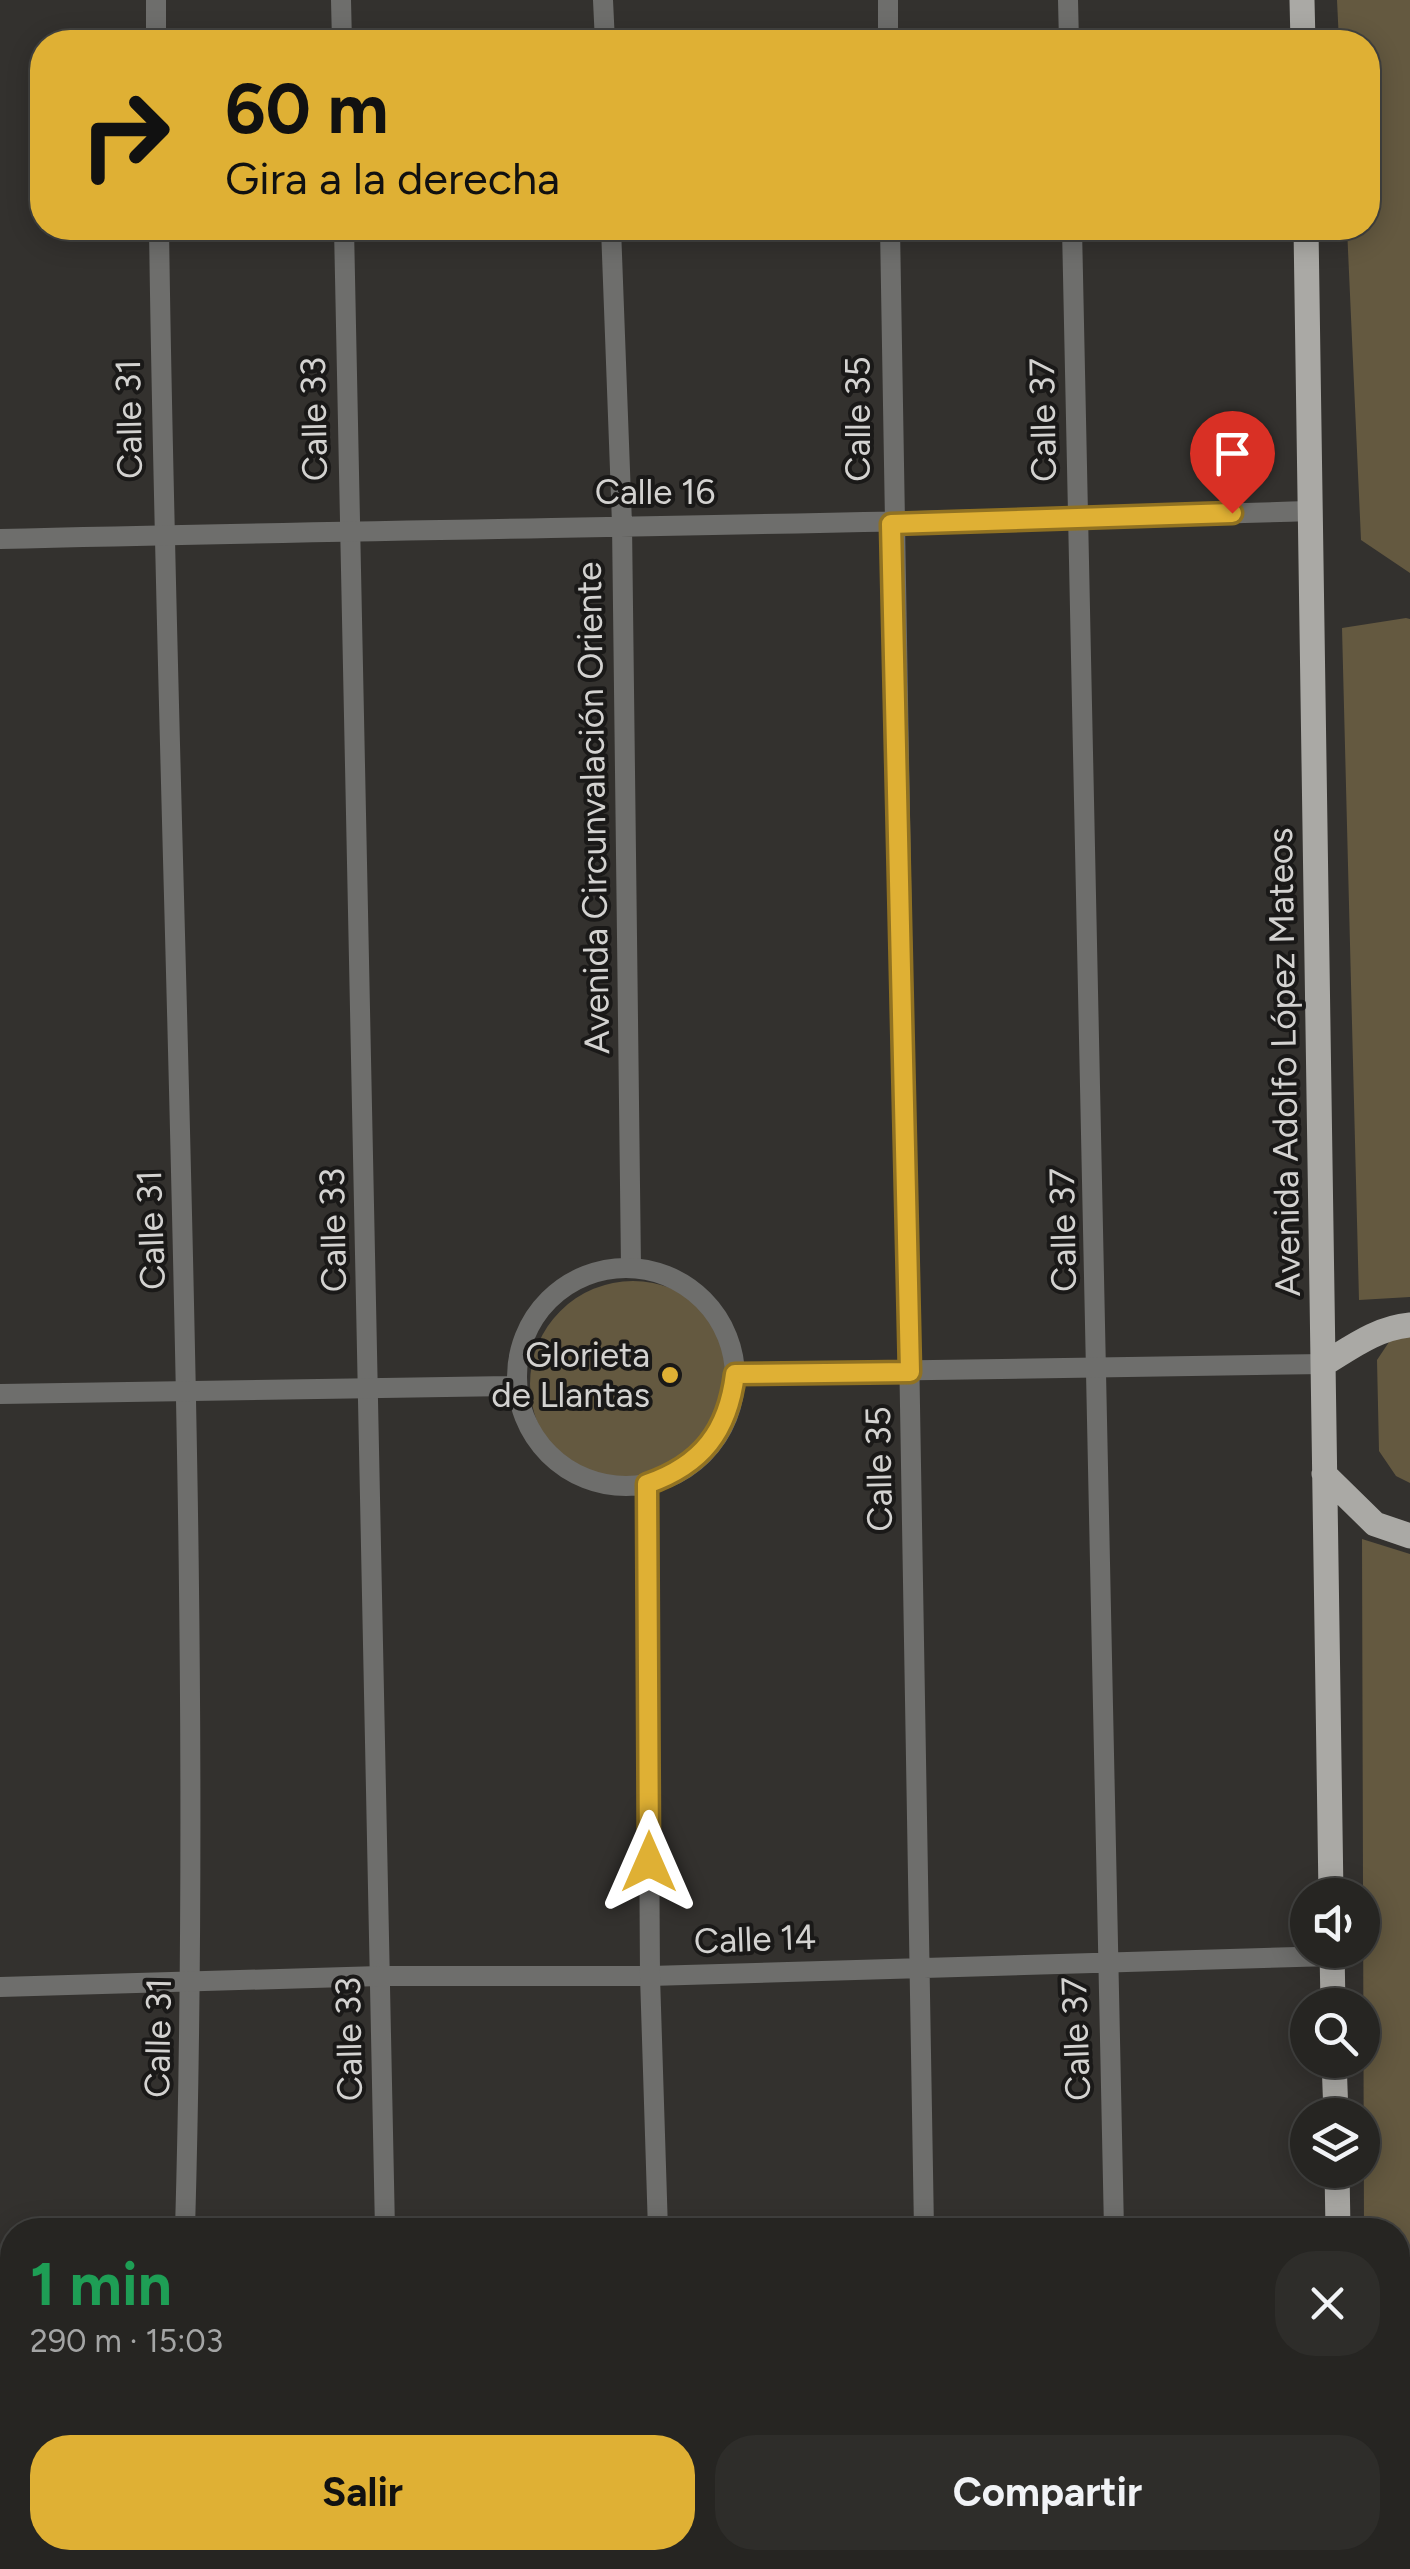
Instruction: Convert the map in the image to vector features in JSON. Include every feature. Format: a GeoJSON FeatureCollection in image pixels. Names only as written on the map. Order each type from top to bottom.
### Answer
{"type":"FeatureCollection","features":[{"type":"Feature","properties":{"kind":"main road"},"geometry":{"type":"LineString","coordinates":[[1302,0],[1302,30]]}},
{"type":"Feature","properties":{"kind":"main road","name":"Avenida Adolfo López Mateos"},"geometry":{"type":"LineString","coordinates":[[1306,240],[1331,1878]]}},
{"type":"Feature","properties":{"kind":"main road"},"geometry":{"type":"LineString","coordinates":[[1324,1364],[1379,1332],[1410,1325]]}},
{"type":"Feature","properties":{"kind":"main road"},"geometry":{"type":"LineString","coordinates":[[1324,1474],[1375,1524],[1410,1536]]}},
{"type":"Feature","properties":{"kind":"main road"},"geometry":{"type":"LineString","coordinates":[[1337,2188],[1338,2218]]}},
{"type":"Feature","properties":{"kind":"street"},"geometry":{"type":"LineString","coordinates":[[156,0],[156,30]]}},
{"type":"Feature","properties":{"kind":"street"},"geometry":{"type":"LineString","coordinates":[[341,0],[342,30]]}},
{"type":"Feature","properties":{"kind":"street"},"geometry":{"type":"LineString","coordinates":[[603,0],[604,30]]}},
{"type":"Feature","properties":{"kind":"street"},"geometry":{"type":"LineString","coordinates":[[888,0],[888,30]]}},
{"type":"Feature","properties":{"kind":"street"},"geometry":{"type":"LineString","coordinates":[[1068,0],[1069,30]]}},
{"type":"Feature","properties":{"kind":"street","name":"Calle 31"},"geometry":{"type":"LineString","coordinates":[[159,240],[163,535],[188,1391],[192,1980],[185,2218]]}},
{"type":"Feature","properties":{"kind":"street","name":"Calle 33"},"geometry":{"type":"LineString","coordinates":[[344,240],[386,2218]]}},
{"type":"Feature","properties":{"kind":"street","name":"Avenida Circunvalación Oriente"},"geometry":{"type":"LineString","coordinates":[[612,240],[622,524],[630,1267]]}},
{"type":"Feature","properties":{"kind":"street","name":"Calle 35"},"geometry":{"type":"LineString","coordinates":[[890,240],[891,524],[924,2218]]}},
{"type":"Feature","properties":{"kind":"street","name":"Calle 37"},"geometry":{"type":"LineString","coordinates":[[1072,240],[1099,1369],[1114,2218]]}},
{"type":"Feature","properties":{"kind":"street","name":"Calle 16"},"geometry":{"type":"LineString","coordinates":[[0,540],[622,524],[891,524],[1310,510]]}},
{"type":"Feature","properties":{"kind":"street"},"geometry":{"type":"LineString","coordinates":[[630,1267],[663,1273],[692,1288],[715,1312],[730,1342],[735,1374],[732,1404],[710,1444],[676,1474],[647,1484],[610,1485],[575,1474],[546,1452],[525,1422],[516,1386],[518,1355],[528,1326],[546,1301],[585,1276],[630,1267]]}},
{"type":"Feature","properties":{"kind":"street"},"geometry":{"type":"LineString","coordinates":[[735,1374],[1324,1364]]}},
{"type":"Feature","properties":{"kind":"street"},"geometry":{"type":"LineString","coordinates":[[0,1394],[516,1386]]}},
{"type":"Feature","properties":{"kind":"street"},"geometry":{"type":"LineString","coordinates":[[647,1484],[650,1976],[658,2218]]}},
{"type":"Feature","properties":{"kind":"street","name":"Calle 14"},"geometry":{"type":"LineString","coordinates":[[0,1986],[380,1976],[650,1976],[1290,1954]]}},
{"type":"Feature","properties":{"kind":"shaded area"},"geometry":{"type":"Polygon","coordinates":[[[1337,0],[1410,0],[1410,573],[1361,540],[1348,240],[1380,240],[1380,30],[1338,30],[1337,0]]]}},
{"type":"Feature","properties":{"kind":"shaded area"},"geometry":{"type":"Polygon","coordinates":[[[1410,619],[1410,1297],[1359,1300],[1342,628],[1410,619]]]}},
{"type":"Feature","properties":{"kind":"shaded area"},"geometry":{"type":"Polygon","coordinates":[[[633,1281],[672,1289],[706,1311],[728,1345],[736,1384],[728,1423],[706,1457],[672,1479],[633,1487],[594,1479],[560,1457],[538,1423],[530,1384],[538,1345],[560,1311],[594,1289],[633,1281]]]}},
{"type":"Feature","properties":{"kind":"shaded area"},"geometry":{"type":"Polygon","coordinates":[[[1410,1327],[1410,1483],[1396,1476],[1379,1451],[1377,1360],[1397,1330],[1410,1327]]]}},
{"type":"Feature","properties":{"kind":"shaded area"},"geometry":{"type":"Polygon","coordinates":[[[1362,1539],[1410,1554],[1410,2218],[1364,2218],[1364,2188],[1380,2188],[1380,2098],[1364,2098],[1364,2078],[1380,2078],[1380,1988],[1363,1988],[1363,1968],[1380,1968],[1380,1878],[1363,1878],[1362,1539]]]}},
{"type":"Feature","properties":{"kind":"place","name":"Glorieta de Llantas"},"geometry":{"type":"Point","coordinates":[670,1375]}},
{"type":"Feature","properties":{"kind":"route"},"geometry":{"type":"LineString","coordinates":[[649,1862],[647,1484],[676,1474],[700,1456],[720,1432],[732,1404],[735,1374],[910,1372],[891,524],[1232,513]]}}]}
